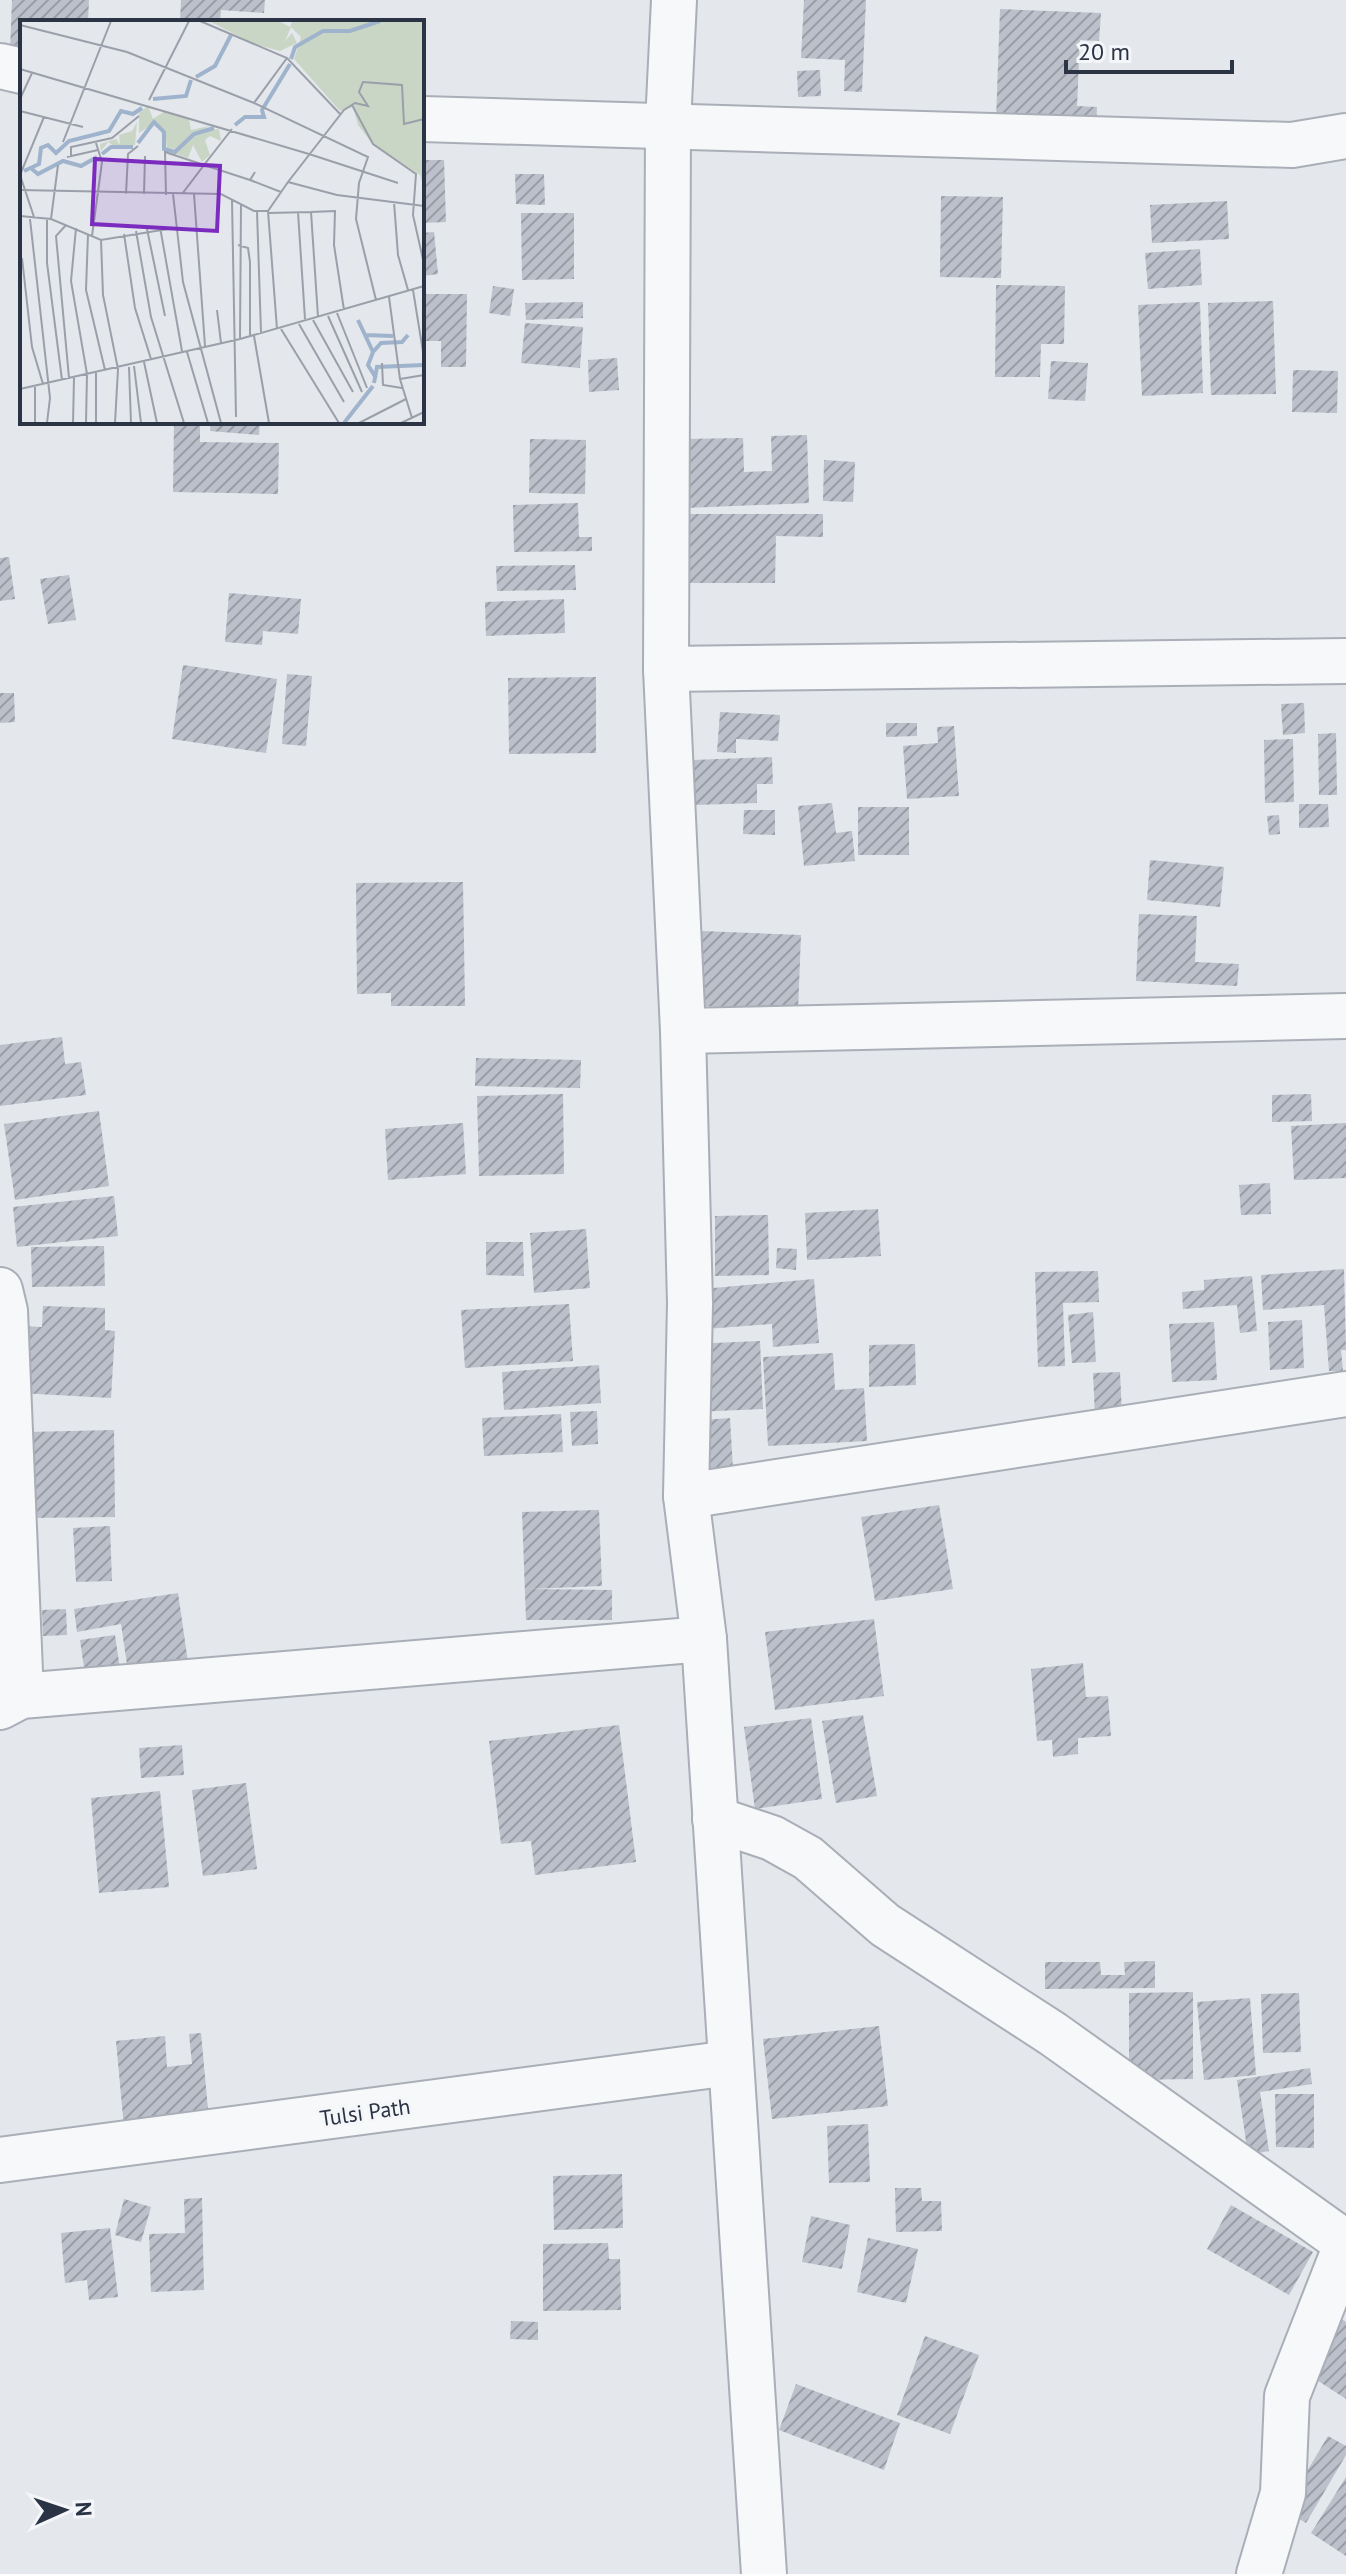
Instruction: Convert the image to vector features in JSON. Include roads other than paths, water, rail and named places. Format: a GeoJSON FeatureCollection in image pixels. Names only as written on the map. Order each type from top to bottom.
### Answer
{"type":"FeatureCollection","features":[{"type":"Feature","properties":{"kind":"street"},"geometry":{"type":"LineString","coordinates":[[674,0],[668,124],[666,669],[683,1031],[690,1303],[686,1496],[704,1639],[764,2574]]}},
{"type":"Feature","properties":{"kind":"street"},"geometry":{"type":"LineString","coordinates":[[0,66],[20,71]]}},
{"type":"Feature","properties":{"kind":"street"},"geometry":{"type":"LineString","coordinates":[[424,119],[1292,145],[1346,136]]}},
{"type":"Feature","properties":{"kind":"street"},"geometry":{"type":"LineString","coordinates":[[666,669],[1346,661]]}},
{"type":"Feature","properties":{"kind":"street"},"geometry":{"type":"LineString","coordinates":[[683,1031],[1346,1016]]}},
{"type":"Feature","properties":{"kind":"street"},"geometry":{"type":"LineString","coordinates":[[0,1290],[5,1311],[10,1702],[704,1639]]}},
{"type":"Feature","properties":{"kind":"street"},"geometry":{"type":"LineString","coordinates":[[686,1496],[1346,1394]]}},
{"type":"Feature","properties":{"kind":"street"},"geometry":{"type":"LineString","coordinates":[[715,1819],[772,1838],[808,1858],[885,1925],[1053,2034],[1346,2244],[1287,2396],[1283,2493],[1259,2574]]}},
{"type":"Feature","properties":{"kind":"street","name":"Tulsi Path"},"geometry":{"type":"LineString","coordinates":[[0,2160],[730,2063]]}}]}
